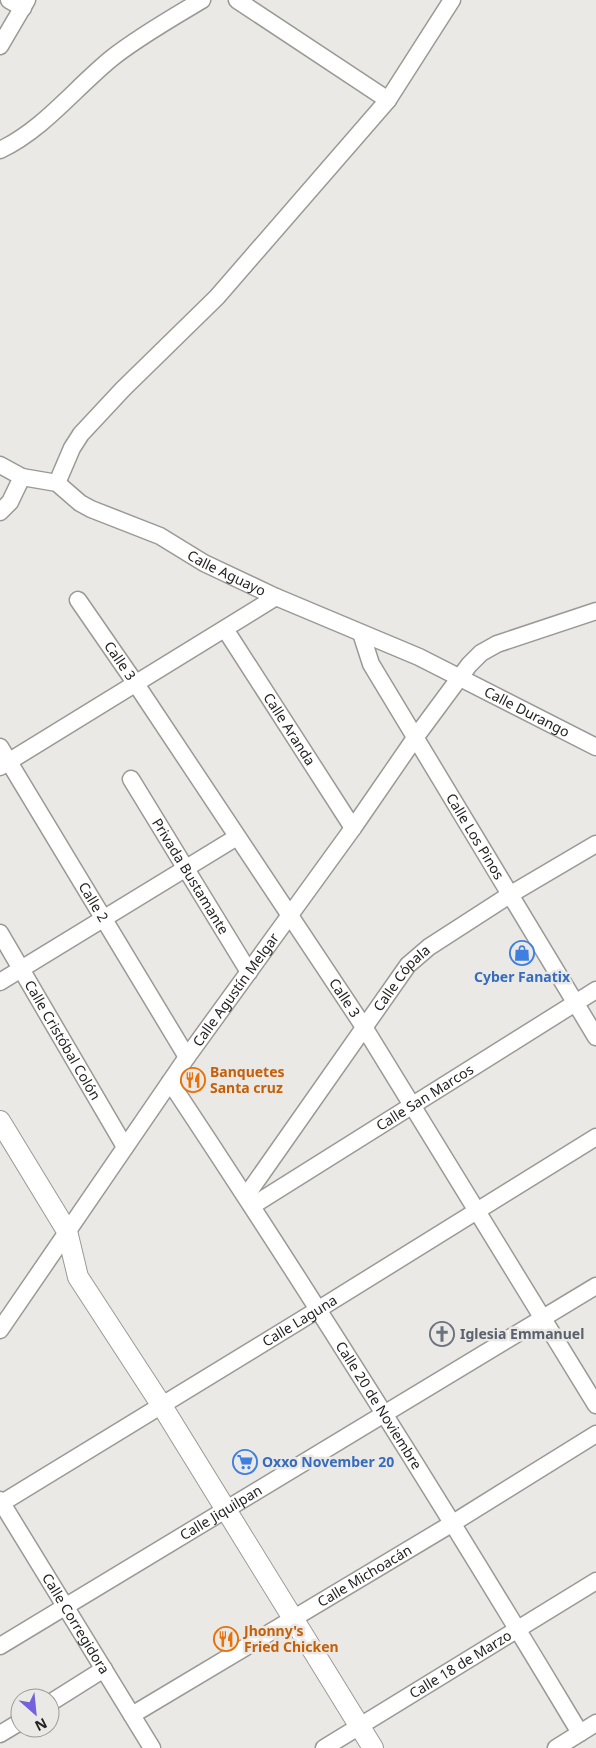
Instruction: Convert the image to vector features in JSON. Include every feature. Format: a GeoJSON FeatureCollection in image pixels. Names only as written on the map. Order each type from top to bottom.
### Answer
{"type":"FeatureCollection","features":[{"type":"Feature","properties":{"kind":"street"},"geometry":{"type":"LineString","coordinates":[[0,150],[31,131],[112,58],[202,0]]}},
{"type":"Feature","properties":{"kind":"street"},"geometry":{"type":"LineString","coordinates":[[237,0],[388,100]]}},
{"type":"Feature","properties":{"kind":"street"},"geometry":{"type":"LineString","coordinates":[[0,465],[22,477],[57,483],[72,448],[81,434],[240,271],[388,100],[452,0]]}},
{"type":"Feature","properties":{"kind":"street"},"geometry":{"type":"LineString","coordinates":[[0,46],[20,3]]}},
{"type":"Feature","properties":{"kind":"street"},"geometry":{"type":"LineString","coordinates":[[0,512],[10,502],[22,477]]}},
{"type":"Feature","properties":{"kind":"street","name":"Calle Aguayo"},"geometry":{"type":"LineString","coordinates":[[57,483],[80,503],[91,509],[165,538],[197,560],[276,597],[422,659],[457,678]]}},
{"type":"Feature","properties":{"kind":"street"},"geometry":{"type":"LineString","coordinates":[[4,764],[276,597]]}},
{"type":"Feature","properties":{"kind":"street","name":"Calle 3"},"geometry":{"type":"LineString","coordinates":[[78,600],[364,1027],[596,1404]]}},
{"type":"Feature","properties":{"kind":"street","name":"Calle Agustín Melgar"},"geometry":{"type":"LineString","coordinates":[[2,1319],[67,1231],[187,1057],[353,828],[468,664],[481,653],[498,644],[596,611]]}},
{"type":"Feature","properties":{"kind":"street","name":"Calle Aranda"},"geometry":{"type":"LineString","coordinates":[[225,629],[353,828]]}},
{"type":"Feature","properties":{"kind":"street","name":"Calle Los Pinos"},"geometry":{"type":"LineString","coordinates":[[362,633],[371,664],[596,1037]]}},
{"type":"Feature","properties":{"kind":"street","name":"Calle Durango"},"geometry":{"type":"LineString","coordinates":[[457,678],[596,747]]}},
{"type":"Feature","properties":{"kind":"street","name":"Calle 2"},"geometry":{"type":"LineString","coordinates":[[0,747],[4,764],[103,919],[187,1057]]}},
{"type":"Feature","properties":{"kind":"street","name":"Privada Bustamante"},"geometry":{"type":"LineString","coordinates":[[131,780],[249,972]]}},
{"type":"Feature","properties":{"kind":"street"},"geometry":{"type":"LineString","coordinates":[[0,982],[238,837]]}},
{"type":"Feature","properties":{"kind":"street","name":"Calle Cópala"},"geometry":{"type":"LineString","coordinates":[[249,1201],[364,1027],[399,976],[416,956],[511,894],[596,844]]}},
{"type":"Feature","properties":{"kind":"street","name":"Calle Cristóbal Colón"},"geometry":{"type":"LineString","coordinates":[[0,932],[125,1147]]}},
{"type":"Feature","properties":{"kind":"street","name":"Calle San Marcos"},"geometry":{"type":"LineString","coordinates":[[249,1201],[412,1105],[596,990]]}},
{"type":"Feature","properties":{"kind":"street","name":"Calle 20 de Noviembre"},"geometry":{"type":"LineString","coordinates":[[170,1082],[319,1309],[383,1414],[453,1522],[580,1733]]}},
{"type":"Feature","properties":{"kind":"street"},"geometry":{"type":"LineString","coordinates":[[0,1121],[67,1231],[78,1277],[162,1406],[292,1620],[373,1748]]}},
{"type":"Feature","properties":{"kind":"street","name":"Calle Laguna"},"geometry":{"type":"LineString","coordinates":[[1,1501],[162,1406],[596,1137]]}},
{"type":"Feature","properties":{"kind":"street","name":"Calle Jiquilpan"},"geometry":{"type":"LineString","coordinates":[[0,1646],[596,1286]]}},
{"type":"Feature","properties":{"kind":"street","name":"Calle Michoacán"},"geometry":{"type":"LineString","coordinates":[[132,1715],[292,1620],[596,1434]]}},
{"type":"Feature","properties":{"kind":"street","name":"Calle Corregidora"},"geometry":{"type":"LineString","coordinates":[[1,1501],[152,1748]]}},
{"type":"Feature","properties":{"kind":"street","name":"Calle 18 de Marzo"},"geometry":{"type":"LineString","coordinates":[[324,1748],[596,1581]]}},
{"type":"Feature","properties":{"kind":"street"},"geometry":{"type":"LineString","coordinates":[[60,1697],[104,1669]]}},
{"type":"Feature","properties":{"kind":"street"},"geometry":{"type":"LineString","coordinates":[[556,1748],[596,1723]]}},
{"type":"Feature","properties":{"kind":"place","name":"Cyber Fanatix"},"geometry":{"type":"Point","coordinates":[522,953]}},
{"type":"Feature","properties":{"kind":"place","name":"Banquetes Santa cruz"},"geometry":{"type":"Point","coordinates":[193,1080]}},
{"type":"Feature","properties":{"kind":"place","name":"Iglesia Emmanuel"},"geometry":{"type":"Point","coordinates":[442,1334]}},
{"type":"Feature","properties":{"kind":"place","name":"Oxxo November 20"},"geometry":{"type":"Point","coordinates":[245,1462]}},
{"type":"Feature","properties":{"kind":"place","name":"Jhonny's Fried Chicken"},"geometry":{"type":"Point","coordinates":[226,1639]}}]}
